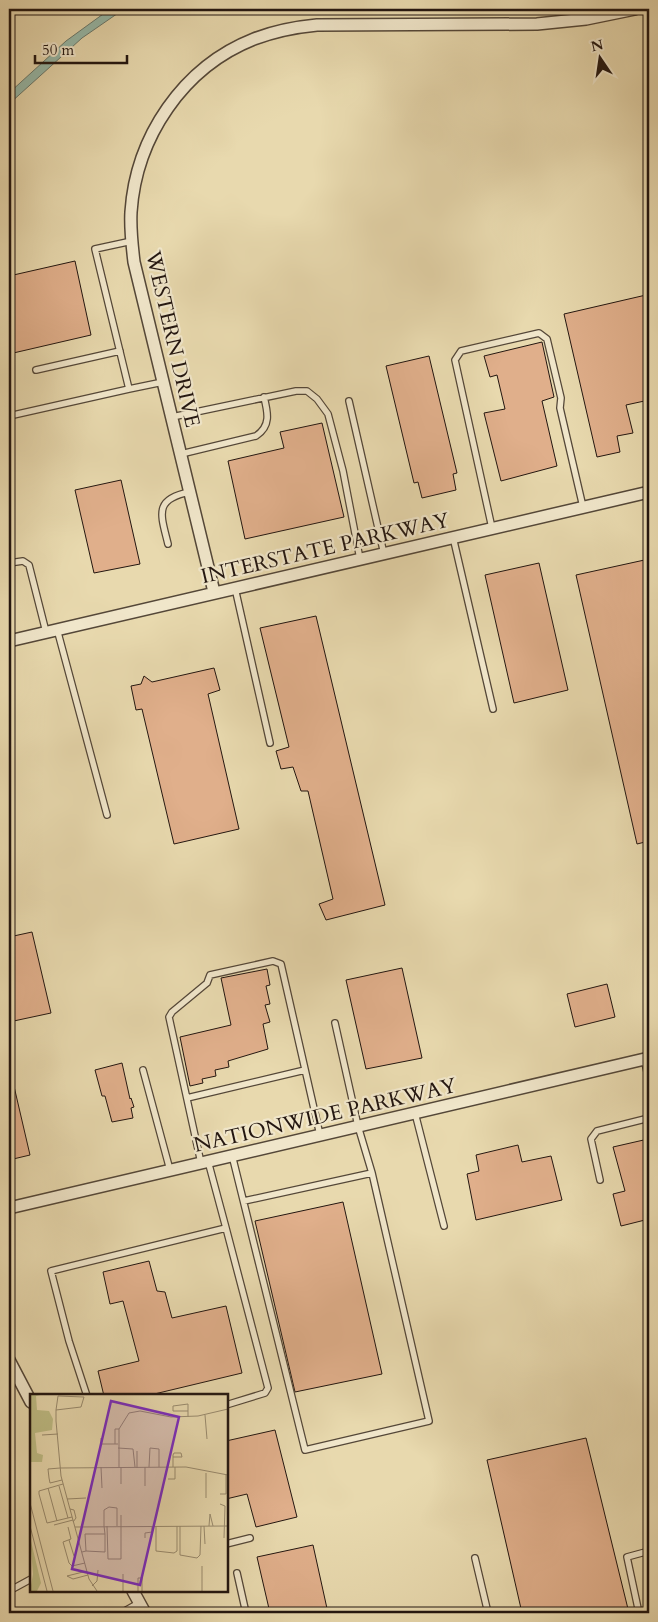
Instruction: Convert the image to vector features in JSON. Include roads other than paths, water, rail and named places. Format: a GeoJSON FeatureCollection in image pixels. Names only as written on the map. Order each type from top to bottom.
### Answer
{"type":"FeatureCollection","features":[{"type":"Feature","properties":{"kind":"street","name":"WESTERN DRIVE"},"geometry":{"type":"LineString","coordinates":[[214,592],[134,262],[132,241],[131,213],[140,162],[150,137],[174,99],[194,77],[232,49],[254,39],[294,28],[317,25],[537,24],[586,19],[635,9]]}},
{"type":"Feature","properties":{"kind":"street","name":"INTERSTATE PARKWAY"},"geometry":{"type":"LineString","coordinates":[[9,641],[649,492]]}},
{"type":"Feature","properties":{"kind":"street","name":"NATIONWIDE PARKWAY"},"geometry":{"type":"LineString","coordinates":[[9,1208],[647,1058]]}},
{"type":"Feature","properties":{"kind":"street"},"geometry":{"type":"LineString","coordinates":[[9,1360],[30,1400]]}},
{"type":"Feature","properties":{"kind":"street"},"geometry":{"type":"LineString","coordinates":[[134,1592],[142,1608]]}},
{"type":"Feature","properties":{"kind":"lane"},"geometry":{"type":"LineString","coordinates":[[129,389],[96,249],[132,241]]}},
{"type":"Feature","properties":{"kind":"lane"},"geometry":{"type":"LineString","coordinates":[[492,528],[455,360],[460,351],[539,333],[548,339],[561,398],[560,408],[583,507]]}},
{"type":"Feature","properties":{"kind":"lane"},"geometry":{"type":"LineString","coordinates":[[36,370],[120,351]]}},
{"type":"Feature","properties":{"kind":"lane"},"geometry":{"type":"LineString","coordinates":[[9,416],[163,382]]}},
{"type":"Feature","properties":{"kind":"lane"},"geometry":{"type":"LineString","coordinates":[[172,417],[296,391],[308,391],[317,399],[328,414],[343,471],[360,559]]}},
{"type":"Feature","properties":{"kind":"lane"},"geometry":{"type":"LineString","coordinates":[[181,454],[256,436],[264,431],[268,410],[264,398]]}},
{"type":"Feature","properties":{"kind":"lane"},"geometry":{"type":"LineString","coordinates":[[349,401],[384,554]]}},
{"type":"Feature","properties":{"kind":"lane"},"geometry":{"type":"LineString","coordinates":[[168,544],[162,521],[164,505],[167,500],[176,495],[190,492]]}},
{"type":"Feature","properties":{"kind":"lane"},"geometry":{"type":"LineString","coordinates":[[453,537],[493,709]]}},
{"type":"Feature","properties":{"kind":"lane"},"geometry":{"type":"LineString","coordinates":[[9,563],[23,561],[29,565],[51,630],[107,815]]}},
{"type":"Feature","properties":{"kind":"lane"},"geometry":{"type":"LineString","coordinates":[[234,588],[270,743]]}},
{"type":"Feature","properties":{"kind":"lane"},"geometry":{"type":"LineString","coordinates":[[228,1404],[265,1394],[268,1388],[226,1228],[187,1098],[169,1017],[172,1012],[207,983],[210,975],[272,961],[281,964],[320,1135]]}},
{"type":"Feature","properties":{"kind":"lane"},"geometry":{"type":"LineString","coordinates":[[232,1156],[305,1450],[429,1422],[372,1173],[358,1126],[335,1023]]}},
{"type":"Feature","properties":{"kind":"lane"},"geometry":{"type":"LineString","coordinates":[[647,1058],[649,1080]]}},
{"type":"Feature","properties":{"kind":"lane"},"geometry":{"type":"LineString","coordinates":[[143,1070],[170,1170]]}},
{"type":"Feature","properties":{"kind":"lane"},"geometry":{"type":"LineString","coordinates":[[187,1098],[305,1070]]}},
{"type":"Feature","properties":{"kind":"lane"},"geometry":{"type":"LineString","coordinates":[[414,1113],[444,1226]]}},
{"type":"Feature","properties":{"kind":"lane"},"geometry":{"type":"LineString","coordinates":[[600,1180],[591,1139],[596,1131],[649,1118]]}},
{"type":"Feature","properties":{"kind":"lane"},"geometry":{"type":"LineString","coordinates":[[244,1201],[372,1173]]}},
{"type":"Feature","properties":{"kind":"lane"},"geometry":{"type":"LineString","coordinates":[[86,1394],[69,1341],[51,1270],[226,1228]]}},
{"type":"Feature","properties":{"kind":"lane"},"geometry":{"type":"LineString","coordinates":[[228,1544],[250,1538]]}},
{"type":"Feature","properties":{"kind":"lane"},"geometry":{"type":"LineString","coordinates":[[639,1613],[627,1557],[649,1551]]}},
{"type":"Feature","properties":{"kind":"lane"},"geometry":{"type":"LineString","coordinates":[[475,1558],[488,1613]]}},
{"type":"Feature","properties":{"kind":"lane"},"geometry":{"type":"LineString","coordinates":[[237,1572],[246,1613]]}},
{"type":"Feature","properties":{"kind":"lane"},"geometry":{"type":"LineString","coordinates":[[9,1591],[30,1580]]}},
{"type":"Feature","properties":{"kind":"lane"},"geometry":{"type":"LineString","coordinates":[[121,1613],[142,1608]]}}]}
